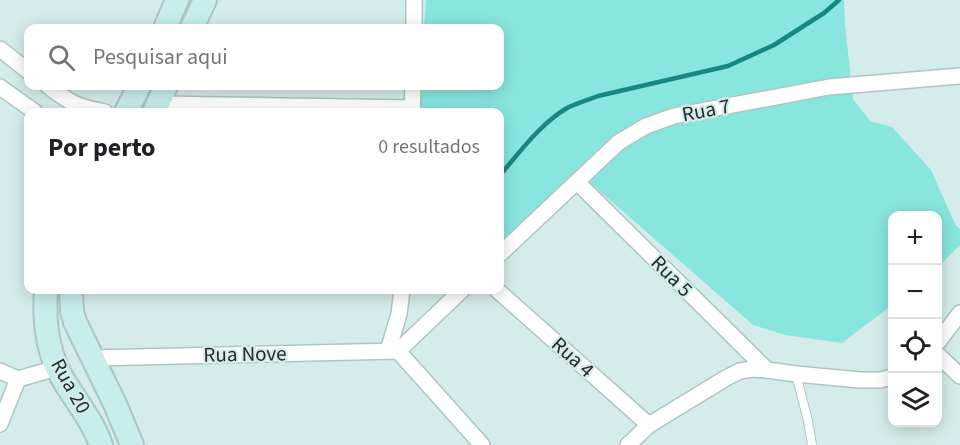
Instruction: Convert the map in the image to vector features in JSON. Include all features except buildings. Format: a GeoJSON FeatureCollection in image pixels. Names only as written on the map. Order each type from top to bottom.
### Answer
{"type":"FeatureCollection","features":[{"type":"Feature","properties":{"kind":"street"},"geometry":{"type":"LineString","coordinates":[[167,24],[177,0]]}},
{"type":"Feature","properties":{"kind":"street"},"geometry":{"type":"LineString","coordinates":[[194,24],[205,0]]}},
{"type":"Feature","properties":{"kind":"street"},"geometry":{"type":"LineString","coordinates":[[414,0],[414,24]]}},
{"type":"Feature","properties":{"kind":"street"},"geometry":{"type":"LineString","coordinates":[[0,49],[24,67]]}},
{"type":"Feature","properties":{"kind":"street","name":"Rua 7"},"geometry":{"type":"LineString","coordinates":[[504,250],[619,142],[646,126],[674,116],[829,87],[960,76]]}},
{"type":"Feature","properties":{"kind":"street"},"geometry":{"type":"LineString","coordinates":[[0,87],[29,108]]}},
{"type":"Feature","properties":{"kind":"street"},"geometry":{"type":"LineString","coordinates":[[53,90],[69,102],[86,108]]}},
{"type":"Feature","properties":{"kind":"street"},"geometry":{"type":"LineString","coordinates":[[128,108],[137,90]]}},
{"type":"Feature","properties":{"kind":"street"},"geometry":{"type":"LineString","coordinates":[[412,108],[413,90]]}},
{"type":"Feature","properties":{"kind":"street"},"geometry":{"type":"LineString","coordinates":[[159,101],[356,108]]}},
{"type":"Feature","properties":{"kind":"street","name":"Rua 5"},"geometry":{"type":"LineString","coordinates":[[577,182],[767,370]]}},
{"type":"Feature","properties":{"kind":"street","name":"Rua 20"},"geometry":{"type":"LineString","coordinates":[[46,294],[46,336],[57,368],[96,431],[101,445]]}},
{"type":"Feature","properties":{"kind":"street","name":"Rua 20"},"geometry":{"type":"LineString","coordinates":[[71,294],[75,322],[115,404],[132,445]]}},
{"type":"Feature","properties":{"kind":"street"},"geometry":{"type":"LineString","coordinates":[[393,351],[402,294]]}},
{"type":"Feature","properties":{"kind":"street"},"geometry":{"type":"LineString","coordinates":[[393,351],[457,294]]}},
{"type":"Feature","properties":{"kind":"street","name":"Rua 4"},"geometry":{"type":"LineString","coordinates":[[502,294],[649,425]]}},
{"type":"Feature","properties":{"kind":"street"},"geometry":{"type":"LineString","coordinates":[[942,337],[960,313]]}},
{"type":"Feature","properties":{"kind":"street"},"geometry":{"type":"LineString","coordinates":[[393,351],[482,445]]}},
{"type":"Feature","properties":{"kind":"street","name":"Rua Nove"},"geometry":{"type":"LineString","coordinates":[[92,358],[393,351]]}},
{"type":"Feature","properties":{"kind":"street"},"geometry":{"type":"LineString","coordinates":[[942,359],[960,376]]}},
{"type":"Feature","properties":{"kind":"street"},"geometry":{"type":"LineString","coordinates":[[0,371],[18,379],[57,368]]}},
{"type":"Feature","properties":{"kind":"street"},"geometry":{"type":"LineString","coordinates":[[628,445],[649,425],[740,371],[767,370],[860,380],[880,380],[888,377]]}},
{"type":"Feature","properties":{"kind":"street"},"geometry":{"type":"LineString","coordinates":[[0,424],[18,379]]}},
{"type":"Feature","properties":{"kind":"lane"},"geometry":{"type":"LineString","coordinates":[[796,374],[812,445]]}},
{"type":"Feature","properties":{"kind":"shaded area"},"geometry":{"type":"Polygon","coordinates":[[[426,0],[844,0],[853,99],[870,121],[892,127],[931,170],[956,226],[960,229],[960,245],[942,263],[942,211],[888,211],[888,308],[842,343],[785,335],[753,325],[587,180],[504,256],[504,108],[419,108],[421,90],[504,90],[504,24],[424,24],[426,0]]]}},
{"type":"Feature","properties":{"kind":"waterway"},"geometry":{"type":"LineString","coordinates":[[504,170],[539,130],[567,108],[598,96],[728,66],[774,45],[824,13],[839,0]]}}]}
